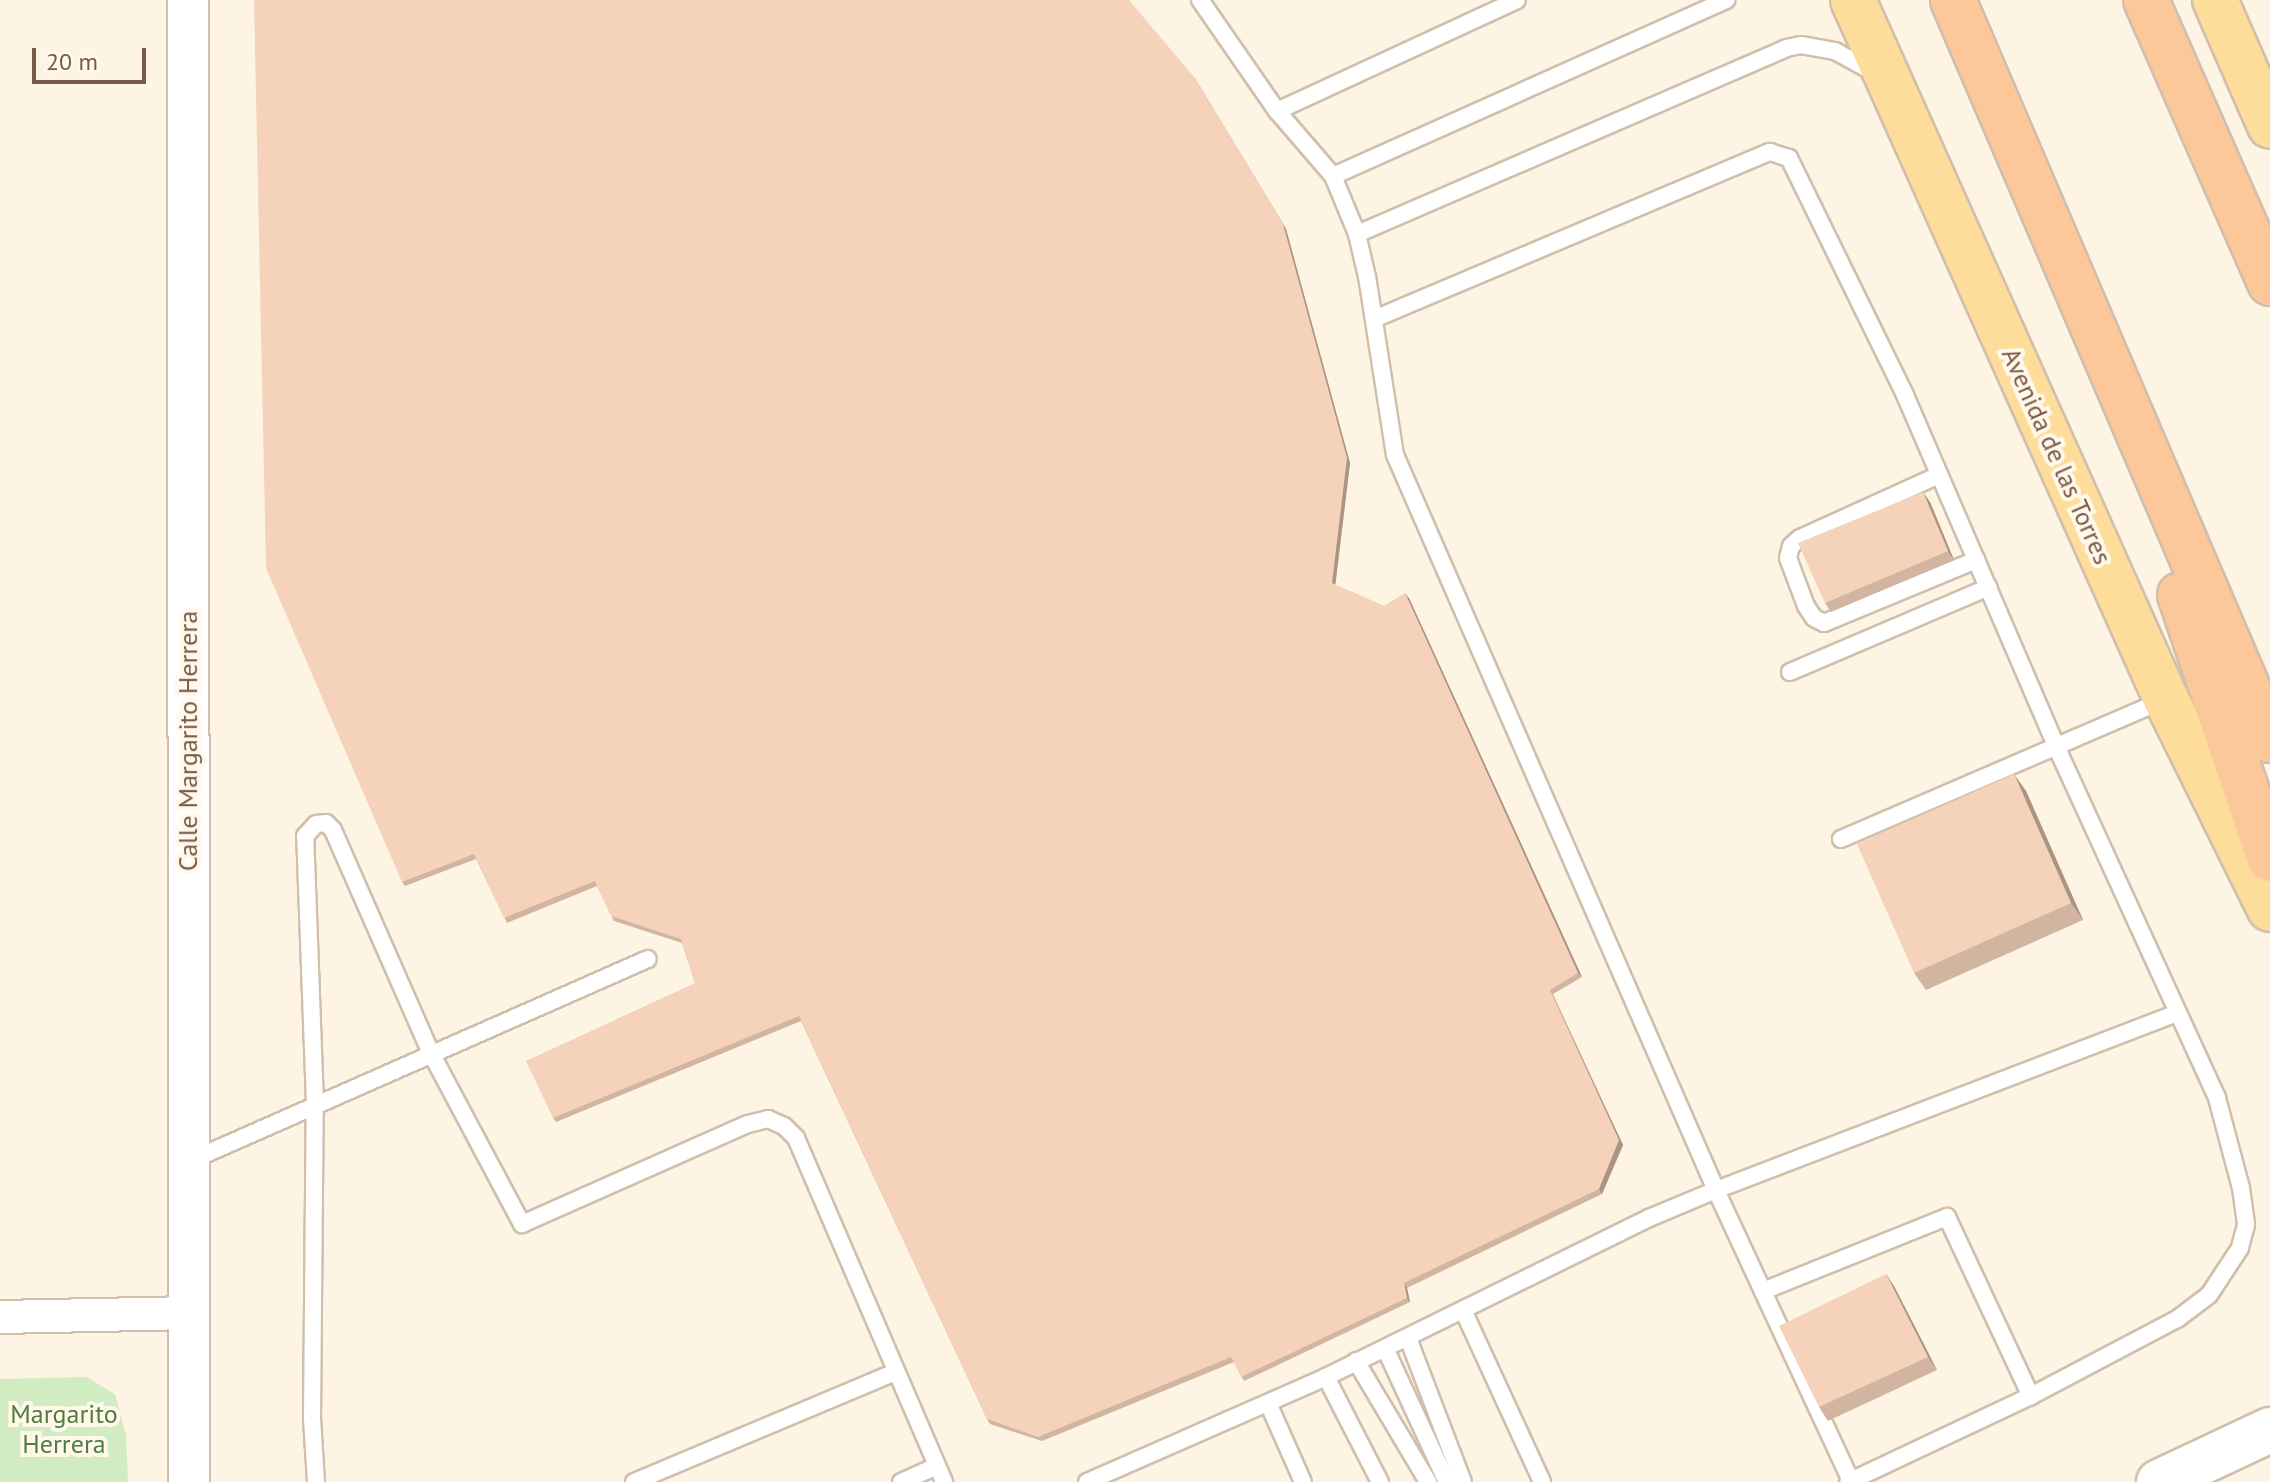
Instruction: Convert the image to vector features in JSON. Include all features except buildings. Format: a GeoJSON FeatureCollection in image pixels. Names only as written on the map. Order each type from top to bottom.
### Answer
{"type":"FeatureCollection","features":[{"type":"Feature","properties":{"kind":"highway"},"geometry":{"type":"LineString","coordinates":[[1953,0],[2270,740]]}},
{"type":"Feature","properties":{"kind":"highway"},"geometry":{"type":"LineString","coordinates":[[2146,0],[2270,283]]}},
{"type":"Feature","properties":{"kind":"highway"},"geometry":{"type":"LineString","coordinates":[[2236,202],[2270,258]]}},
{"type":"Feature","properties":{"kind":"highway"},"geometry":{"type":"LineString","coordinates":[[2095,330],[2141,485],[2270,859]]}},
{"type":"Feature","properties":{"kind":"main road","name":"Avenida de las Torres"},"geometry":{"type":"LineString","coordinates":[[1853,0],[2166,699],[2270,909]]}},
{"type":"Feature","properties":{"kind":"main road"},"geometry":{"type":"LineString","coordinates":[[2215,0],[2270,126]]}},
{"type":"Feature","properties":{"kind":"main road"},"geometry":{"type":"LineString","coordinates":[[2199,1462],[2270,1406]]}},
{"type":"Feature","properties":{"kind":"main road"},"geometry":{"type":"LineString","coordinates":[[2159,1482],[2270,1430]]}},
{"type":"Feature","properties":{"kind":"street","name":"Calle Margarito Herrera"},"geometry":{"type":"LineString","coordinates":[[188,0],[189,1482]]}},
{"type":"Feature","properties":{"kind":"street"},"geometry":{"type":"LineString","coordinates":[[0,1317],[187,1313]]}},
{"type":"Feature","properties":{"kind":"lane"},"geometry":{"type":"LineString","coordinates":[[1200,0],[1277,111],[1333,176],[1357,234],[1395,455],[1716,1190],[1850,1481],[2031,1396],[2177,1319],[2209,1295],[2240,1248],[2246,1225],[2226,1123],[2056,746],[1939,475],[1826,227],[1793,164],[1782,154],[1770,152],[1374,319]]}},
{"type":"Feature","properties":{"kind":"lane"},"geometry":{"type":"LineString","coordinates":[[1277,111],[1517,0]]}},
{"type":"Feature","properties":{"kind":"lane"},"geometry":{"type":"LineString","coordinates":[[1333,176],[1726,0]]}},
{"type":"Feature","properties":{"kind":"lane"},"geometry":{"type":"LineString","coordinates":[[1357,234],[1786,48],[1801,45],[1835,51],[1888,81]]}},
{"type":"Feature","properties":{"kind":"lane"},"geometry":{"type":"LineString","coordinates":[[1939,475],[1800,538],[1791,546],[1788,558],[1806,606],[1814,618],[1824,623],[1976,560]]}},
{"type":"Feature","properties":{"kind":"lane"},"geometry":{"type":"LineString","coordinates":[[1790,672],[1989,587]]}},
{"type":"Feature","properties":{"kind":"lane"},"geometry":{"type":"LineString","coordinates":[[1841,839],[2166,699]]}},
{"type":"Feature","properties":{"kind":"lane"},"geometry":{"type":"LineString","coordinates":[[316,1482],[312,1419],[315,1104],[305,836],[316,824],[326,823],[333,830],[431,1053],[522,1224],[748,1124],[768,1119],[784,1126],[796,1138],[944,1482]]}},
{"type":"Feature","properties":{"kind":"lane"},"geometry":{"type":"LineString","coordinates":[[188,1161],[648,959]]}},
{"type":"Feature","properties":{"kind":"lane"},"geometry":{"type":"LineString","coordinates":[[1087,1482],[1326,1377],[1649,1218],[2177,1013]]}},
{"type":"Feature","properties":{"kind":"lane"},"geometry":{"type":"LineString","coordinates":[[1763,1291],[1947,1217],[2031,1396]]}},
{"type":"Feature","properties":{"kind":"lane"},"geometry":{"type":"LineString","coordinates":[[1463,1310],[1542,1482]]}},
{"type":"Feature","properties":{"kind":"lane"},"geometry":{"type":"LineString","coordinates":[[1408,1338],[1463,1482]]}},
{"type":"Feature","properties":{"kind":"lane"},"geometry":{"type":"LineString","coordinates":[[1385,1348],[1447,1482]]}},
{"type":"Feature","properties":{"kind":"lane"},"geometry":{"type":"LineString","coordinates":[[1356,1361],[1428,1482]]}},
{"type":"Feature","properties":{"kind":"lane"},"geometry":{"type":"LineString","coordinates":[[634,1482],[896,1372]]}},
{"type":"Feature","properties":{"kind":"lane"},"geometry":{"type":"LineString","coordinates":[[1326,1377],[1380,1482]]}},
{"type":"Feature","properties":{"kind":"lane"},"geometry":{"type":"LineString","coordinates":[[1268,1403],[1303,1482]]}},
{"type":"Feature","properties":{"kind":"lane"},"geometry":{"type":"LineString","coordinates":[[901,1482],[937,1466]]}},
{"type":"Feature","properties":{"kind":"green space","name":"Margarito Herrera"},"geometry":{"type":"Polygon","coordinates":[[[86,1377],[115,1394],[126,1435],[128,1482],[0,1482],[0,1379],[86,1377]]]}}]}
